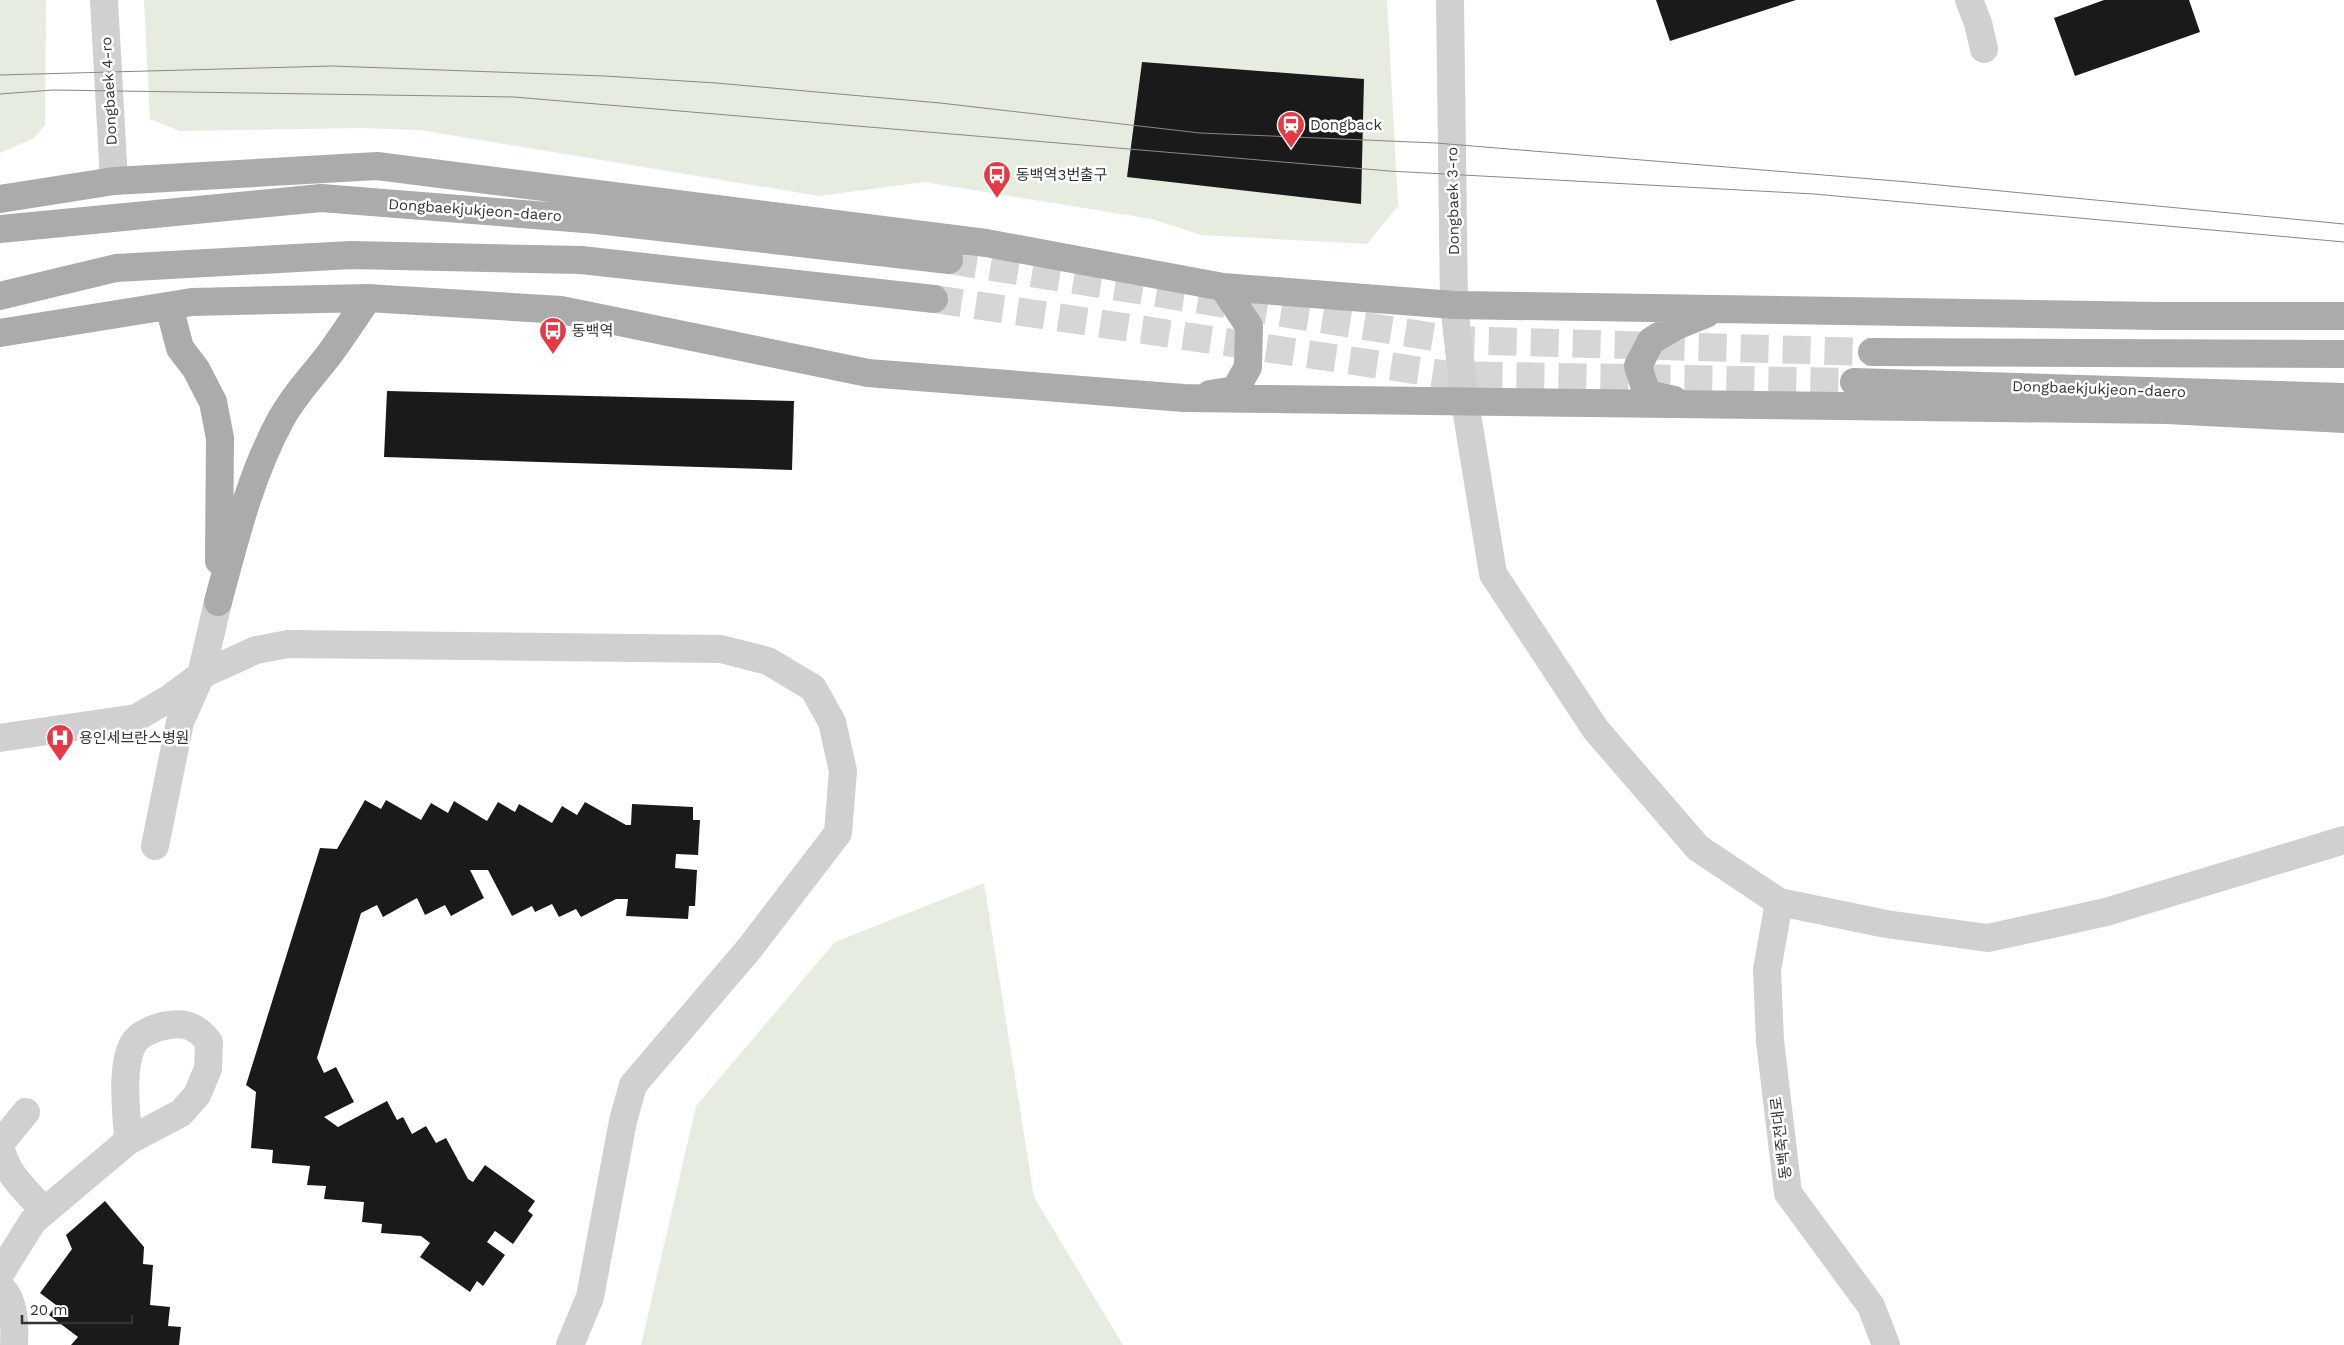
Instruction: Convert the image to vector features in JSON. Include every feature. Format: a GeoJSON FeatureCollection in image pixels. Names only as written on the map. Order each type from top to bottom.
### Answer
{"type":"FeatureCollection","features":[{"type":"Feature","properties":{"kind":"main road"},"geometry":{"type":"LineString","coordinates":[[0,199],[114,181],[377,166],[986,243],[1223,287],[1454,305],[1717,310],[2344,316]]}},
{"type":"Feature","properties":{"kind":"main road","name":"Dongbaekjukjeon-daero"},"geometry":{"type":"LineString","coordinates":[[0,229],[321,198],[597,220],[949,260]]}},
{"type":"Feature","properties":{"kind":"main road"},"geometry":{"type":"LineString","coordinates":[[0,296],[116,268],[351,255],[581,260],[934,299]]}},
{"type":"Feature","properties":{"kind":"main road"},"geometry":{"type":"LineString","coordinates":[[1184,398],[1236,390],[1248,367],[1249,326],[1223,287]]}},
{"type":"Feature","properties":{"kind":"main road"},"geometry":{"type":"LineString","coordinates":[[218,602],[242,512],[260,462],[282,418],[305,382],[330,353],[368,298]]}},
{"type":"Feature","properties":{"kind":"main road"},"geometry":{"type":"LineString","coordinates":[[0,333],[192,302],[368,298],[561,310],[868,373],[1184,398],[2167,410],[2344,419]]}},
{"type":"Feature","properties":{"kind":"main road"},"geometry":{"type":"LineString","coordinates":[[169,306],[180,348],[196,369],[213,402],[220,438],[218,602]]}},
{"type":"Feature","properties":{"kind":"main road"},"geometry":{"type":"LineString","coordinates":[[1689,404],[1647,394],[1638,366],[1651,341],[1676,326],[1717,310]]}},
{"type":"Feature","properties":{"kind":"main road"},"geometry":{"type":"LineString","coordinates":[[1872,352],[2344,354]]}},
{"type":"Feature","properties":{"kind":"main road","name":"Dongbaekjukjeon-daero"},"geometry":{"type":"LineString","coordinates":[[1854,382],[2344,397]]}},
{"type":"Feature","properties":{"kind":"street","name":"Dongbaek 4-ro"},"geometry":{"type":"LineString","coordinates":[[104,0],[114,181]]}},
{"type":"Feature","properties":{"kind":"street","name":"Dongbaek 3-ro"},"geometry":{"type":"LineString","coordinates":[[1450,0],[1454,305],[1465,402],[1493,574],[1596,730],[1698,848],[1779,902]]}},
{"type":"Feature","properties":{"kind":"street"},"geometry":{"type":"LineString","coordinates":[[1968,0],[1978,23],[1984,49]]}},
{"type":"Feature","properties":{"kind":"street"},"geometry":{"type":"LineString","coordinates":[[156,846],[180,722],[201,675],[218,602]]}},
{"type":"Feature","properties":{"kind":"street"},"geometry":{"type":"LineString","coordinates":[[0,738],[136,718],[170,698],[201,675],[256,650],[288,644],[721,649],[768,661],[813,688],[832,722],[843,771],[838,833],[749,949],[633,1084],[623,1121],[590,1297],[570,1345]]}},
{"type":"Feature","properties":{"kind":"street"},"geometry":{"type":"LineString","coordinates":[[1779,902],[1886,924],[1988,938],[2106,912],[2344,840]]}},
{"type":"Feature","properties":{"kind":"street","name":"동백죽전대로"},"geometry":{"type":"LineString","coordinates":[[1779,902],[1767,979],[1770,1041],[1788,1193],[1871,1306],[1886,1345]]}},
{"type":"Feature","properties":{"kind":"street"},"geometry":{"type":"LineString","coordinates":[[26,1112],[0,1144],[2,1159],[22,1187],[45,1211]]}},
{"type":"Feature","properties":{"kind":"street"},"geometry":{"type":"LineString","coordinates":[[0,1274],[33,1221],[128,1141]]}},
{"type":"Feature","properties":{"kind":"street"},"geometry":{"type":"LineString","coordinates":[[0,1287],[8,1293],[15,1325],[14,1345]]}},
{"type":"Feature","properties":{"kind":"shaded area"},"geometry":{"type":"Polygon","coordinates":[[[0,0],[46,0],[45,125],[34,138],[0,153],[0,0]]]}},
{"type":"Feature","properties":{"kind":"shaded area"},"geometry":{"type":"Polygon","coordinates":[[[144,0],[1387,0],[1398,206],[1367,244],[1201,235],[1152,219],[924,182],[819,196],[420,130],[361,128],[180,131],[150,119],[144,0]]]}},
{"type":"Feature","properties":{"kind":"shaded area"},"geometry":{"type":"Polygon","coordinates":[[[984,883],[1034,1197],[1123,1345],[641,1345],[696,1106],[835,942],[984,883]]]}},
{"type":"Feature","properties":{"kind":"building"},"geometry":{"type":"Polygon","coordinates":[[[1656,0],[1796,0],[1670,41],[1656,0]]]}},
{"type":"Feature","properties":{"kind":"building"},"geometry":{"type":"Polygon","coordinates":[[[2104,0],[2189,0],[2200,32],[2075,76],[2054,18],[2104,0]]]}},
{"type":"Feature","properties":{"kind":"building"},"geometry":{"type":"Polygon","coordinates":[[[1142,62],[1364,79],[1361,204],[1127,177],[1142,62]]]}},
{"type":"Feature","properties":{"kind":"building"},"geometry":{"type":"Polygon","coordinates":[[[387,391],[794,401],[792,470],[384,457],[387,391]]]}},
{"type":"Feature","properties":{"kind":"building"},"geometry":{"type":"Polygon","coordinates":[[[365,800],[381,809],[386,800],[421,820],[431,803],[448,813],[454,801],[487,821],[498,802],[515,812],[519,804],[552,823],[562,806],[577,815],[585,802],[626,825],[631,825],[632,804],[693,807],[693,820],[700,820],[698,855],[676,854],[675,868],[697,870],[695,906],[689,906],[688,919],[626,916],[628,899],[616,899],[581,917],[576,909],[559,917],[552,904],[535,912],[532,906],[512,916],[488,870],[470,870],[484,898],[451,916],[445,905],[425,915],[417,898],[383,917],[377,905],[361,913],[317,1058],[324,1073],[336,1067],[354,1102],[324,1117],[338,1127],[387,1101],[397,1120],[403,1117],[412,1134],[426,1126],[436,1143],[446,1138],[468,1179],[473,1182],[485,1165],[535,1201],[528,1211],[533,1215],[513,1244],[495,1231],[487,1242],[505,1255],[483,1286],[477,1281],[470,1292],[420,1257],[430,1243],[421,1236],[381,1233],[382,1224],[362,1222],[364,1202],[324,1199],[326,1186],[307,1185],[310,1166],[272,1163],[273,1150],[251,1148],[256,1092],[246,1085],[320,848],[337,849],[365,800]]]}},
{"type":"Feature","properties":{"kind":"building"},"geometry":{"type":"Polygon","coordinates":[[[105,1201],[144,1247],[143,1264],[153,1265],[150,1305],[170,1307],[168,1326],[181,1327],[179,1345],[71,1345],[78,1337],[49,1315],[56,1305],[40,1293],[72,1249],[66,1235],[105,1201]]]}},
{"type":"Feature","properties":{"kind":"tunnel"},"geometry":{"type":"LineString","coordinates":[[949,260],[1453,340],[1872,352]]}},
{"type":"Feature","properties":{"kind":"tunnel"},"geometry":{"type":"LineString","coordinates":[[934,299],[1449,375],[1854,382]]}},
{"type":"Feature","properties":{"kind":"tram line"},"geometry":{"type":"LineString","coordinates":[[0,75],[332,66],[605,76],[716,83],[940,103],[1200,133],[1436,143],[1908,182],[2344,224]]}},
{"type":"Feature","properties":{"kind":"tram line"},"geometry":{"type":"LineString","coordinates":[[0,94],[53,90],[514,97],[1389,171],[1814,194],[2344,242]]}},
{"type":"Feature","properties":{"kind":"place","name":"Dongback"},"geometry":{"type":"Point","coordinates":[1291,149]}},
{"type":"Feature","properties":{"kind":"place","name":"동백역3번출구"},"geometry":{"type":"Point","coordinates":[997,199]}},
{"type":"Feature","properties":{"kind":"place","name":"동백역"},"geometry":{"type":"Point","coordinates":[553,355]}},
{"type":"Feature","properties":{"kind":"place","name":"용인세브란스병원"},"geometry":{"type":"Point","coordinates":[60,762]}}]}
